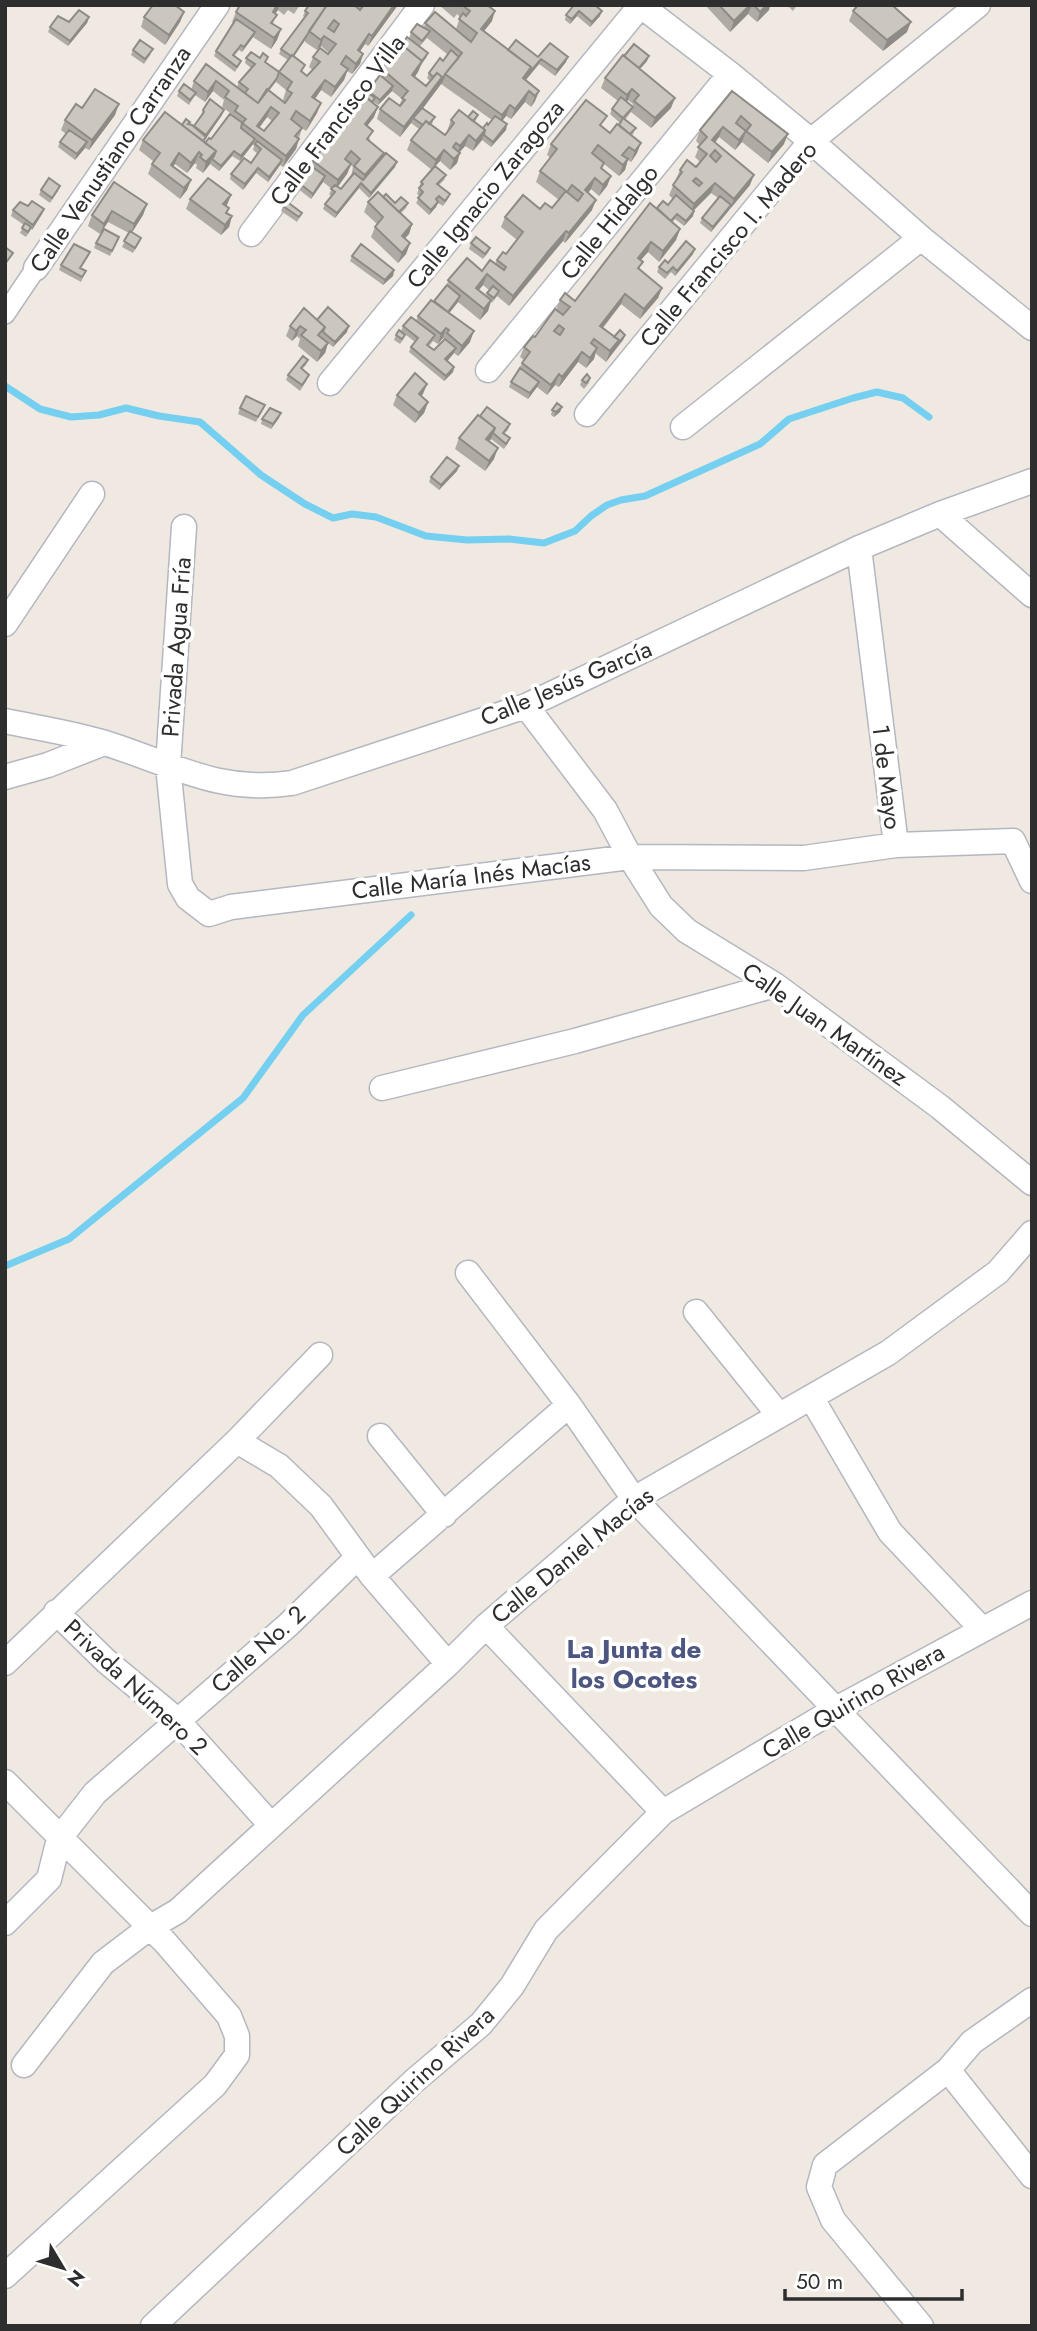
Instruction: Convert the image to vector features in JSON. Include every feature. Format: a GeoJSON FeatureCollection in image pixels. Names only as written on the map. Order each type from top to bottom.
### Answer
{"type":"FeatureCollection","features":[{"type":"Feature","properties":{"kind":"street","name":"Calle Venustiano Carranza"},"geometry":{"type":"LineString","coordinates":[[5,314],[216,5]]}},
{"type":"Feature","properties":{"kind":"street","name":"Calle Francisco Villa"},"geometry":{"type":"LineString","coordinates":[[251,234],[422,5]]}},
{"type":"Feature","properties":{"kind":"street"},"geometry":{"type":"LineString","coordinates":[[641,5],[730,74],[921,238],[1032,328]]}},
{"type":"Feature","properties":{"kind":"street","name":"Calle Ignacio Zaragoza"},"geometry":{"type":"LineString","coordinates":[[330,383],[641,5]]}},
{"type":"Feature","properties":{"kind":"street","name":"Calle Francisco I. Madero"},"geometry":{"type":"LineString","coordinates":[[587,414],[811,141],[978,5]]}},
{"type":"Feature","properties":{"kind":"street","name":"Calle Hidalgo"},"geometry":{"type":"LineString","coordinates":[[488,370],[730,74]]}},
{"type":"Feature","properties":{"kind":"street"},"geometry":{"type":"LineString","coordinates":[[683,427],[921,238]]}},
{"type":"Feature","properties":{"kind":"street","name":"Calle Jesús García"},"geometry":{"type":"LineString","coordinates":[[5,721],[104,743],[217,782],[268,787],[292,783],[526,706],[859,548],[940,514],[1032,481]]}},
{"type":"Feature","properties":{"kind":"street"},"geometry":{"type":"LineString","coordinates":[[5,624],[92,494]]}},
{"type":"Feature","properties":{"kind":"street"},"geometry":{"type":"LineString","coordinates":[[940,514],[1032,595]]}},
{"type":"Feature","properties":{"kind":"street","name":"Privada Agua Fría"},"geometry":{"type":"LineString","coordinates":[[168,766],[184,527]]}},
{"type":"Feature","properties":{"kind":"street","name":"1 de Mayo"},"geometry":{"type":"LineString","coordinates":[[859,548],[896,845],[1013,841],[1032,881]]}},
{"type":"Feature","properties":{"kind":"street","name":"Calle Juan Martínez"},"geometry":{"type":"LineString","coordinates":[[526,706],[605,810],[661,906],[687,931],[775,985],[940,1107],[1032,1183]]}},
{"type":"Feature","properties":{"kind":"street"},"geometry":{"type":"LineString","coordinates":[[5,777],[48,765],[104,743]]}},
{"type":"Feature","properties":{"kind":"street","name":"Calle María Inés Macías"},"geometry":{"type":"LineString","coordinates":[[168,766],[180,884],[188,898],[209,915],[231,907],[630,857],[804,858],[896,845]]}},
{"type":"Feature","properties":{"kind":"street"},"geometry":{"type":"LineString","coordinates":[[382,1088],[575,1041],[775,985]]}},
{"type":"Feature","properties":{"kind":"street","name":"Calle Daniel Macías"},"geometry":{"type":"LineString","coordinates":[[24,2065],[103,1963],[157,1935],[178,1911],[486,1626],[634,1499],[888,1353],[998,1272],[1032,1233]]}},
{"type":"Feature","properties":{"kind":"street"},"geometry":{"type":"LineString","coordinates":[[468,1273],[569,1405],[634,1499],[1032,1914]]}},
{"type":"Feature","properties":{"kind":"street"},"geometry":{"type":"LineString","coordinates":[[696,1312],[778,1414]]}},
{"type":"Feature","properties":{"kind":"street"},"geometry":{"type":"LineString","coordinates":[[5,1663],[237,1441],[320,1355]]}},
{"type":"Feature","properties":{"kind":"street"},"geometry":{"type":"LineString","coordinates":[[811,1396],[890,1532],[982,1628]]}},
{"type":"Feature","properties":{"kind":"street","name":"Calle No. 2"},"geometry":{"type":"LineString","coordinates":[[59,1839],[95,1793],[288,1625],[365,1567],[444,1516],[569,1405]]}},
{"type":"Feature","properties":{"kind":"street"},"geometry":{"type":"LineString","coordinates":[[380,1436],[444,1516]]}},
{"type":"Feature","properties":{"kind":"street"},"geometry":{"type":"LineString","coordinates":[[237,1441],[279,1466],[321,1506],[365,1567],[448,1664]]}},
{"type":"Feature","properties":{"kind":"street","name":"Calle Quirino Rivera"},"geometry":{"type":"LineString","coordinates":[[153,2326],[414,2081],[481,2024],[512,1986],[546,1930],[663,1812],[836,1709],[1032,1603]]}},
{"type":"Feature","properties":{"kind":"street","name":"Privada Número 2"},"geometry":{"type":"LineString","coordinates":[[57,1612],[106,1661],[177,1720],[271,1825]]}},
{"type":"Feature","properties":{"kind":"street"},"geometry":{"type":"LineString","coordinates":[[486,1626],[663,1812]]}},
{"type":"Feature","properties":{"kind":"street"},"geometry":{"type":"LineString","coordinates":[[5,1782],[157,1935],[229,2016],[237,2036],[237,2055],[215,2085],[5,2276]]}},
{"type":"Feature","properties":{"kind":"street"},"geometry":{"type":"LineString","coordinates":[[5,1923],[49,1880],[59,1839]]}},
{"type":"Feature","properties":{"kind":"street"},"geometry":{"type":"LineString","coordinates":[[921,2326],[833,2220],[819,2187],[825,2165],[948,2070],[972,2042],[1032,2000]]}},
{"type":"Feature","properties":{"kind":"street"},"geometry":{"type":"LineString","coordinates":[[948,2070],[1032,2176]]}},
{"type":"Feature","properties":{"kind":"building"},"geometry":{"type":"Polygon","coordinates":[[[153,5],[175,5],[184,12],[169,35],[144,17],[153,5]]]}},
{"type":"Feature","properties":{"kind":"building"},"geometry":{"type":"Polygon","coordinates":[[[240,5],[277,5],[273,12],[277,15],[271,23],[281,29],[274,38],[236,12],[240,5]]]}},
{"type":"Feature","properties":{"kind":"building"},"geometry":{"type":"Polygon","coordinates":[[[309,5],[327,5],[291,56],[281,49],[308,13],[305,11],[309,5]]]}},
{"type":"Feature","properties":{"kind":"building"},"geometry":{"type":"Polygon","coordinates":[[[327,5],[354,5],[360,10],[364,5],[394,5],[372,36],[369,34],[358,50],[363,54],[356,64],[346,56],[341,64],[348,69],[335,87],[325,80],[312,97],[321,103],[310,121],[296,111],[291,119],[302,128],[295,136],[299,139],[286,156],[242,123],[246,119],[235,111],[238,106],[225,97],[229,91],[216,81],[208,92],[194,81],[206,64],[258,103],[267,89],[285,103],[292,93],[287,90],[292,82],[279,72],[292,55],[305,65],[301,71],[307,76],[320,62],[313,57],[320,48],[328,54],[336,44],[324,36],[321,40],[309,31],[327,5]],[[334,20],[328,28],[334,32],[339,24],[334,20]],[[271,107],[257,126],[264,131],[279,113],[271,107]]]}},
{"type":"Feature","properties":{"kind":"building"},"geometry":{"type":"Polygon","coordinates":[[[462,5],[487,5],[495,11],[481,29],[531,67],[523,78],[539,91],[535,96],[529,91],[515,109],[510,105],[502,115],[445,74],[462,53],[425,23],[435,12],[471,42],[477,33],[459,19],[463,13],[466,16],[470,11],[462,5]]]}},
{"type":"Feature","properties":{"kind":"building"},"geometry":{"type":"Polygon","coordinates":[[[574,5],[595,5],[602,11],[592,22],[579,11],[572,19],[566,15],[574,5]]]}},
{"type":"Feature","properties":{"kind":"building"},"geometry":{"type":"Polygon","coordinates":[[[719,5],[750,5],[734,21],[719,5]]]}},
{"type":"Feature","properties":{"kind":"building"},"geometry":{"type":"Polygon","coordinates":[[[754,5],[767,5],[760,12],[754,5]]]}},
{"type":"Feature","properties":{"kind":"building"},"geometry":{"type":"Polygon","coordinates":[[[858,5],[892,5],[911,22],[887,40],[853,11],[858,5]]]}},
{"type":"Feature","properties":{"kind":"building"},"geometry":{"type":"Polygon","coordinates":[[[79,10],[89,17],[70,41],[50,27],[58,16],[69,22],[79,10]]]}},
{"type":"Feature","properties":{"kind":"building"},"geometry":{"type":"Polygon","coordinates":[[[236,19],[255,32],[244,47],[241,45],[233,55],[241,61],[237,67],[216,51],[236,19]]]}},
{"type":"Feature","properties":{"kind":"building"},"geometry":{"type":"Polygon","coordinates":[[[417,24],[430,31],[422,41],[411,32],[417,24]]]}},
{"type":"Feature","properties":{"kind":"building"},"geometry":{"type":"Polygon","coordinates":[[[407,37],[428,53],[422,61],[402,45],[407,37]]]}},
{"type":"Feature","properties":{"kind":"building"},"geometry":{"type":"Polygon","coordinates":[[[140,40],[153,49],[145,59],[133,50],[140,40]]]}},
{"type":"Feature","properties":{"kind":"building"},"geometry":{"type":"Polygon","coordinates":[[[516,40],[538,57],[550,43],[568,57],[557,70],[541,59],[530,72],[531,67],[508,50],[516,40]]]}},
{"type":"Feature","properties":{"kind":"building"},"geometry":{"type":"Polygon","coordinates":[[[401,44],[422,61],[412,75],[426,86],[437,73],[442,77],[404,127],[380,109],[389,98],[400,106],[408,91],[382,69],[401,44]]]}},
{"type":"Feature","properties":{"kind":"building"},"geometry":{"type":"Polygon","coordinates":[[[634,44],[649,56],[639,68],[624,56],[634,44]]]}},
{"type":"Feature","properties":{"kind":"building"},"geometry":{"type":"Polygon","coordinates":[[[451,50],[459,57],[441,83],[442,77],[437,73],[433,77],[429,73],[440,58],[443,61],[451,50]]]}},
{"type":"Feature","properties":{"kind":"building"},"geometry":{"type":"Polygon","coordinates":[[[251,52],[260,58],[263,53],[268,57],[265,62],[279,72],[258,103],[245,93],[248,89],[239,82],[255,64],[246,58],[251,52]]]}},
{"type":"Feature","properties":{"kind":"building"},"geometry":{"type":"Polygon","coordinates":[[[623,55],[675,98],[655,118],[634,101],[639,95],[632,89],[627,95],[605,78],[623,55]]]}},
{"type":"Feature","properties":{"kind":"building"},"geometry":{"type":"Polygon","coordinates":[[[380,75],[393,86],[380,100],[368,91],[380,75]]]}},
{"type":"Feature","properties":{"kind":"building"},"geometry":{"type":"Polygon","coordinates":[[[184,84],[196,93],[190,100],[179,91],[184,84]]]}},
{"type":"Feature","properties":{"kind":"building"},"geometry":{"type":"Polygon","coordinates":[[[95,89],[119,104],[92,140],[65,120],[76,104],[82,108],[95,89]]]}},
{"type":"Feature","properties":{"kind":"building"},"geometry":{"type":"Polygon","coordinates":[[[732,91],[788,134],[772,152],[746,131],[739,140],[723,127],[712,140],[754,175],[734,199],[715,183],[694,204],[673,185],[687,160],[696,167],[707,154],[698,147],[707,137],[700,130],[732,91]],[[741,116],[736,123],[746,131],[751,125],[741,116]],[[715,150],[710,156],[716,162],[721,156],[715,150]],[[696,178],[693,181],[699,186],[702,183],[696,178]]]}},
{"type":"Feature","properties":{"kind":"building"},"geometry":{"type":"Polygon","coordinates":[[[367,92],[375,98],[372,102],[365,96],[367,92]]]}},
{"type":"Feature","properties":{"kind":"building"},"geometry":{"type":"Polygon","coordinates":[[[363,95],[378,107],[365,124],[373,131],[367,139],[384,153],[365,175],[354,166],[360,159],[351,151],[345,159],[351,164],[338,180],[313,161],[363,95]]]}},
{"type":"Feature","properties":{"kind":"building"},"geometry":{"type":"Polygon","coordinates":[[[621,97],[633,107],[623,118],[612,109],[621,97]]]}},
{"type":"Feature","properties":{"kind":"building"},"geometry":{"type":"Polygon","coordinates":[[[210,99],[224,110],[206,135],[194,126],[210,99]]]}},
{"type":"Feature","properties":{"kind":"building"},"geometry":{"type":"Polygon","coordinates":[[[586,100],[607,116],[600,125],[610,133],[617,124],[641,143],[635,151],[629,147],[622,155],[628,159],[623,165],[598,145],[592,153],[604,163],[601,168],[611,176],[603,185],[595,178],[585,190],[596,200],[569,233],[566,231],[513,296],[487,274],[476,288],[491,300],[484,309],[448,280],[467,258],[482,271],[490,260],[504,270],[506,267],[497,260],[503,252],[506,254],[523,232],[505,217],[523,195],[540,209],[545,203],[552,208],[566,191],[540,171],[557,149],[551,144],[586,100]],[[572,185],[567,192],[578,201],[583,194],[572,185]]]}},
{"type":"Feature","properties":{"kind":"building"},"geometry":{"type":"Polygon","coordinates":[[[422,108],[435,117],[429,124],[426,121],[423,125],[413,118],[422,108]]]}},
{"type":"Feature","properties":{"kind":"building"},"geometry":{"type":"Polygon","coordinates":[[[459,110],[485,130],[476,141],[469,135],[460,146],[456,143],[453,147],[460,153],[454,159],[444,150],[436,160],[411,140],[426,121],[445,135],[459,110]]]}},
{"type":"Feature","properties":{"kind":"building"},"geometry":{"type":"Polygon","coordinates":[[[473,111],[478,115],[473,121],[468,117],[473,111]]]}},
{"type":"Feature","properties":{"kind":"building"},"geometry":{"type":"Polygon","coordinates":[[[165,112],[216,151],[206,162],[199,152],[191,163],[179,153],[171,165],[191,180],[184,188],[152,164],[160,153],[143,140],[165,112]]]}},
{"type":"Feature","properties":{"kind":"building"},"geometry":{"type":"Polygon","coordinates":[[[230,114],[244,124],[242,123],[241,128],[255,139],[241,156],[234,151],[221,166],[212,159],[216,151],[205,143],[230,114]]]}},
{"type":"Feature","properties":{"kind":"building"},"geometry":{"type":"Polygon","coordinates":[[[495,116],[507,124],[493,142],[484,135],[483,128],[495,116]]]}},
{"type":"Feature","properties":{"kind":"building"},"geometry":{"type":"Polygon","coordinates":[[[623,118],[636,128],[630,134],[619,125],[623,118]]]}},
{"type":"Feature","properties":{"kind":"building"},"geometry":{"type":"Polygon","coordinates":[[[186,119],[190,122],[188,124],[206,137],[203,141],[182,125],[186,119]]]}},
{"type":"Feature","properties":{"kind":"building"},"geometry":{"type":"Polygon","coordinates":[[[69,130],[87,142],[77,154],[60,142],[69,130]]]}},
{"type":"Feature","properties":{"kind":"building"},"geometry":{"type":"Polygon","coordinates":[[[257,141],[282,160],[269,177],[258,168],[245,184],[231,174],[244,158],[251,163],[261,149],[255,144],[257,141]]]}},
{"type":"Feature","properties":{"kind":"building"},"geometry":{"type":"Polygon","coordinates":[[[386,153],[397,162],[371,193],[361,183],[337,213],[325,204],[335,192],[331,189],[335,185],[341,189],[354,173],[363,180],[386,153]]]}},
{"type":"Feature","properties":{"kind":"building"},"geometry":{"type":"Polygon","coordinates":[[[311,166],[325,176],[313,194],[299,183],[311,166]]]}},
{"type":"Feature","properties":{"kind":"building"},"geometry":{"type":"Polygon","coordinates":[[[435,166],[446,175],[437,184],[450,194],[445,201],[439,196],[436,199],[438,202],[431,210],[418,198],[423,192],[419,188],[423,184],[421,182],[435,166]]]}},
{"type":"Feature","properties":{"kind":"building"},"geometry":{"type":"Polygon","coordinates":[[[49,178],[60,186],[52,198],[41,190],[49,178]]]}},
{"type":"Feature","properties":{"kind":"building"},"geometry":{"type":"Polygon","coordinates":[[[208,178],[231,195],[223,204],[229,208],[226,213],[232,216],[225,225],[190,199],[208,178]]]}},
{"type":"Feature","properties":{"kind":"building"},"geometry":{"type":"Polygon","coordinates":[[[114,182],[147,204],[134,224],[112,211],[104,224],[92,215],[114,182]]]}},
{"type":"Feature","properties":{"kind":"building"},"geometry":{"type":"Polygon","coordinates":[[[378,192],[412,224],[402,236],[410,243],[402,253],[375,227],[383,217],[368,202],[378,192]]]}},
{"type":"Feature","properties":{"kind":"building"},"geometry":{"type":"Polygon","coordinates":[[[386,194],[395,203],[401,197],[408,203],[399,212],[383,197],[386,194]]]}},
{"type":"Feature","properties":{"kind":"building"},"geometry":{"type":"Polygon","coordinates":[[[676,195],[694,211],[686,221],[677,214],[671,221],[657,208],[663,201],[668,205],[676,195]]]}},
{"type":"Feature","properties":{"kind":"building"},"geometry":{"type":"Polygon","coordinates":[[[720,196],[731,205],[713,227],[702,218],[720,196]]]}},
{"type":"Feature","properties":{"kind":"building"},"geometry":{"type":"Polygon","coordinates":[[[32,201],[44,209],[33,225],[13,210],[20,202],[28,206],[32,201]]]}},
{"type":"Feature","properties":{"kind":"building"},"geometry":{"type":"Polygon","coordinates":[[[286,201],[302,213],[299,217],[283,206],[286,201]]]}},
{"type":"Feature","properties":{"kind":"building"},"geometry":{"type":"Polygon","coordinates":[[[650,203],[680,229],[663,251],[651,242],[638,258],[643,262],[638,268],[662,288],[644,309],[625,294],[600,326],[619,340],[610,351],[594,339],[591,343],[597,348],[590,358],[582,352],[562,377],[559,374],[551,385],[522,363],[530,352],[524,347],[535,337],[555,309],[563,315],[570,307],[560,300],[565,293],[575,301],[650,203]],[[559,325],[554,331],[560,335],[564,329],[559,325]]]}},
{"type":"Feature","properties":{"kind":"building"},"geometry":{"type":"Polygon","coordinates":[[[25,223],[31,227],[28,232],[22,228],[25,223]]]}},
{"type":"Feature","properties":{"kind":"building"},"geometry":{"type":"Polygon","coordinates":[[[104,229],[119,237],[112,251],[96,243],[104,229]]]}},
{"type":"Feature","properties":{"kind":"building"},"geometry":{"type":"Polygon","coordinates":[[[130,231],[141,238],[135,248],[124,241],[130,231]]]}},
{"type":"Feature","properties":{"kind":"building"},"geometry":{"type":"Polygon","coordinates":[[[476,237],[490,248],[485,254],[471,243],[476,237]]]}},
{"type":"Feature","properties":{"kind":"building"},"geometry":{"type":"Polygon","coordinates":[[[686,241],[695,249],[677,271],[673,267],[667,273],[659,267],[665,260],[668,263],[686,241]]]}},
{"type":"Feature","properties":{"kind":"building"},"geometry":{"type":"Polygon","coordinates":[[[74,244],[90,252],[80,268],[86,271],[82,277],[61,265],[74,244]]]}},
{"type":"Feature","properties":{"kind":"building"},"geometry":{"type":"Polygon","coordinates":[[[361,244],[394,270],[385,280],[352,256],[361,244]]]}},
{"type":"Feature","properties":{"kind":"building"},"geometry":{"type":"Polygon","coordinates":[[[5,247],[13,253],[5,264],[5,247]]]}},
{"type":"Feature","properties":{"kind":"building"},"geometry":{"type":"Polygon","coordinates":[[[447,285],[460,296],[448,312],[434,301],[447,285]]]}},
{"type":"Feature","properties":{"kind":"building"},"geometry":{"type":"Polygon","coordinates":[[[493,286],[499,291],[494,298],[487,293],[493,286]]]}},
{"type":"Feature","properties":{"kind":"building"},"geometry":{"type":"Polygon","coordinates":[[[431,300],[474,331],[462,346],[447,333],[449,330],[446,328],[441,334],[418,316],[431,300]]]}},
{"type":"Feature","properties":{"kind":"building"},"geometry":{"type":"Polygon","coordinates":[[[328,307],[349,326],[335,342],[323,332],[325,327],[317,320],[328,307]]]}},
{"type":"Feature","properties":{"kind":"building"},"geometry":{"type":"Polygon","coordinates":[[[304,308],[325,327],[318,335],[328,343],[321,351],[301,335],[306,330],[300,326],[296,331],[290,326],[304,308]]]}},
{"type":"Feature","properties":{"kind":"building"},"geometry":{"type":"Polygon","coordinates":[[[411,317],[435,335],[427,345],[434,350],[445,339],[456,348],[445,359],[454,367],[446,376],[411,347],[418,338],[403,326],[411,317]]]}},
{"type":"Feature","properties":{"kind":"building"},"geometry":{"type":"Polygon","coordinates":[[[399,330],[405,335],[402,339],[396,335],[399,330]]]}},
{"type":"Feature","properties":{"kind":"building"},"geometry":{"type":"Polygon","coordinates":[[[620,330],[625,335],[617,345],[619,340],[614,337],[620,330]]]}},
{"type":"Feature","properties":{"kind":"building"},"geometry":{"type":"Polygon","coordinates":[[[303,356],[308,360],[301,368],[309,375],[302,385],[288,375],[303,356]]]}},
{"type":"Feature","properties":{"kind":"building"},"geometry":{"type":"Polygon","coordinates":[[[520,368],[539,382],[530,393],[511,382],[520,368]]]}},
{"type":"Feature","properties":{"kind":"building"},"geometry":{"type":"Polygon","coordinates":[[[415,373],[427,384],[419,394],[428,402],[419,413],[397,395],[415,373]]]}},
{"type":"Feature","properties":{"kind":"building"},"geometry":{"type":"Polygon","coordinates":[[[587,374],[590,378],[586,383],[582,380],[587,374]]]}},
{"type":"Feature","properties":{"kind":"building"},"geometry":{"type":"Polygon","coordinates":[[[246,396],[265,405],[258,417],[240,408],[246,396]]]}},
{"type":"Feature","properties":{"kind":"building"},"geometry":{"type":"Polygon","coordinates":[[[557,403],[562,407],[556,412],[552,410],[557,403]]]}},
{"type":"Feature","properties":{"kind":"building"},"geometry":{"type":"Polygon","coordinates":[[[487,407],[510,424],[503,433],[510,438],[506,444],[493,433],[495,428],[480,416],[487,407]]]}},
{"type":"Feature","properties":{"kind":"building"},"geometry":{"type":"Polygon","coordinates":[[[270,408],[281,413],[273,424],[262,419],[270,408]]]}},
{"type":"Feature","properties":{"kind":"building"},"geometry":{"type":"Polygon","coordinates":[[[478,415],[495,428],[486,439],[498,448],[489,461],[459,438],[478,415]]]}},
{"type":"Feature","properties":{"kind":"building"},"geometry":{"type":"Polygon","coordinates":[[[447,457],[459,466],[441,485],[431,477],[447,457]]]}},
{"type":"Feature","properties":{"kind":"waterway"},"geometry":{"type":"LineString","coordinates":[[5,386],[40,409],[71,417],[99,415],[126,408],[200,422],[261,475],[305,504],[333,518],[352,514],[376,517],[426,536],[544,543],[575,531],[607,505],[645,496],[760,444],[789,419],[853,398],[877,392],[903,398],[929,417]]}},
{"type":"Feature","properties":{"kind":"waterway"},"geometry":{"type":"LineString","coordinates":[[5,1266],[69,1239],[243,1098],[303,1015],[411,915]]}},
{"type":"Feature","properties":{"kind":"district","name":"La Junta de los Ocotes"},"geometry":{"type":"Point","coordinates":[634,1664]}}]}
